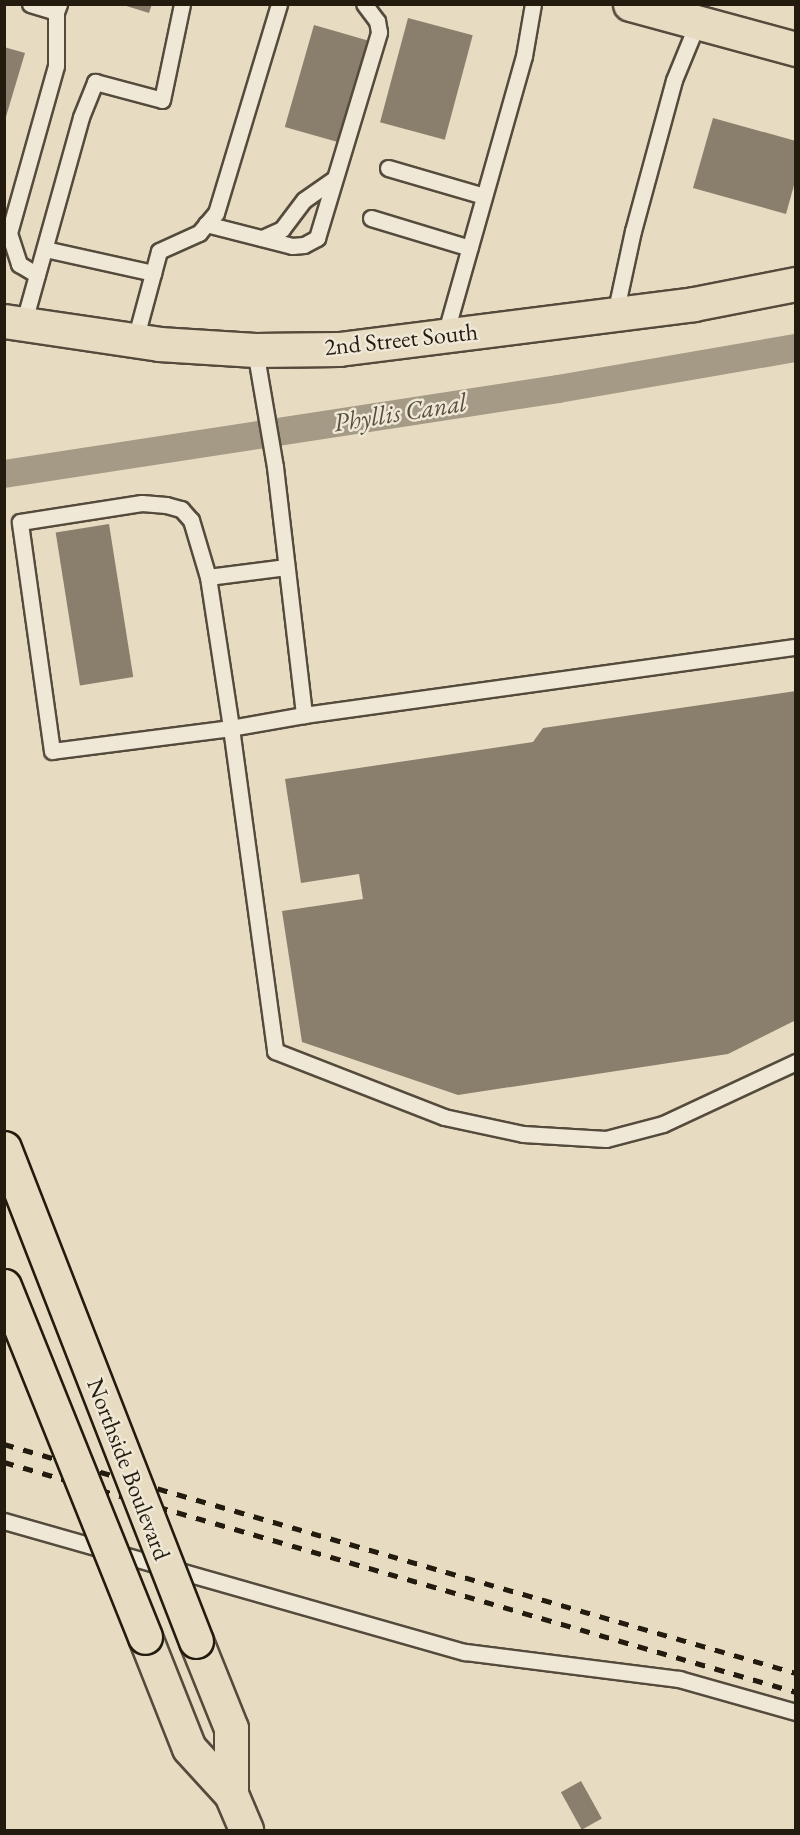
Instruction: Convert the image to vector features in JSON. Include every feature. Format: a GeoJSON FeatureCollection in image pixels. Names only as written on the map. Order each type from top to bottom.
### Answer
{"type":"FeatureCollection","features":[{"type":"Feature","properties":{"kind":"main road"},"geometry":{"type":"LineString","coordinates":[[630,4],[697,24],[795,47]]}},
{"type":"Feature","properties":{"kind":"main road","name":"2nd Street South"},"geometry":{"type":"LineString","coordinates":[[14,323],[135,340],[255,350],[339,349],[694,304],[795,284]]}},
{"type":"Feature","properties":{"kind":"main road","name":"Northside Boulevard"},"geometry":{"type":"LineString","coordinates":[[4,1148],[231,1728],[231,1794]]}},
{"type":"Feature","properties":{"kind":"main road","name":"Northside Boulevard"},"geometry":{"type":"LineString","coordinates":[[4,1286],[189,1748],[231,1794],[246,1830]]}},
{"type":"Feature","properties":{"kind":"lane"},"geometry":{"type":"LineString","coordinates":[[30,4],[57,8],[56,66],[7,233],[19,264],[37,275]]}},
{"type":"Feature","properties":{"kind":"lane"},"geometry":{"type":"LineString","coordinates":[[14,323],[37,275],[81,117],[95,82],[162,100],[182,4]]}},
{"type":"Feature","properties":{"kind":"lane"},"geometry":{"type":"LineString","coordinates":[[135,340],[159,251],[199,233],[216,213],[279,4]]}},
{"type":"Feature","properties":{"kind":"lane"},"geometry":{"type":"LineString","coordinates":[[206,224],[292,246],[304,246],[316,238],[379,32],[377,21],[364,4]]}},
{"type":"Feature","properties":{"kind":"lane"},"geometry":{"type":"LineString","coordinates":[[445,335],[524,56],[533,4]]}},
{"type":"Feature","properties":{"kind":"lane"},"geometry":{"type":"LineString","coordinates":[[615,314],[633,231],[674,80],[697,24]]}},
{"type":"Feature","properties":{"kind":"lane"},"geometry":{"type":"LineString","coordinates":[[388,168],[484,196]]}},
{"type":"Feature","properties":{"kind":"lane"},"geometry":{"type":"LineString","coordinates":[[262,238],[282,229],[304,200],[333,180]]}},
{"type":"Feature","properties":{"kind":"lane"},"geometry":{"type":"LineString","coordinates":[[371,218],[470,248]]}},
{"type":"Feature","properties":{"kind":"lane"},"geometry":{"type":"LineString","coordinates":[[45,249],[153,273]]}},
{"type":"Feature","properties":{"kind":"lane"},"geometry":{"type":"LineString","coordinates":[[255,350],[275,467],[304,715]]}},
{"type":"Feature","properties":{"kind":"lane"},"geometry":{"type":"LineString","coordinates":[[795,647],[304,715],[231,728],[52,751],[36,651],[20,522],[142,503],[181,508],[191,520],[208,577],[231,728],[274,1051],[444,1117],[523,1134],[606,1139],[663,1124],[795,1062]]}},
{"type":"Feature","properties":{"kind":"lane"},"geometry":{"type":"LineString","coordinates":[[208,577],[286,567]]}},
{"type":"Feature","properties":{"kind":"lane"},"geometry":{"type":"LineString","coordinates":[[4,1521],[465,1652],[679,1679],[795,1712]]}},
{"type":"Feature","properties":{"kind":"building"},"geometry":{"type":"Polygon","coordinates":[[[120,4],[152,4],[149,13],[120,4]]]}},
{"type":"Feature","properties":{"kind":"building"},"geometry":{"type":"Polygon","coordinates":[[[408,18],[473,35],[445,140],[380,122],[408,18]]]}},
{"type":"Feature","properties":{"kind":"building"},"geometry":{"type":"Polygon","coordinates":[[[314,25],[368,40],[339,142],[285,127],[314,25]]]}},
{"type":"Feature","properties":{"kind":"building"},"geometry":{"type":"Polygon","coordinates":[[[4,47],[25,53],[5,120],[4,120],[4,47]]]}},
{"type":"Feature","properties":{"kind":"building"},"geometry":{"type":"Polygon","coordinates":[[[713,118],[796,141],[796,178],[786,214],[693,188],[713,118]]]}},
{"type":"Feature","properties":{"kind":"building"},"geometry":{"type":"Polygon","coordinates":[[[109,524],[133,677],[80,686],[56,532],[109,524]]]}},
{"type":"Feature","properties":{"kind":"building"},"geometry":{"type":"Polygon","coordinates":[[[796,691],[796,1020],[728,1054],[458,1095],[302,1042],[282,911],[363,899],[359,874],[301,883],[285,779],[533,742],[543,728],[796,691]]]}},
{"type":"Feature","properties":{"kind":"building"},"geometry":{"type":"Polygon","coordinates":[[[581,1781],[602,1819],[582,1830],[561,1792],[581,1781]]]}},
{"type":"Feature","properties":{"kind":"waterway","name":"Phyllis Canal"},"geometry":{"type":"LineString","coordinates":[[4,474],[558,389],[796,348]]}},
{"type":"Feature","properties":{"kind":"railway"},"geometry":{"type":"LineString","coordinates":[[4,1444],[796,1673]]}},
{"type":"Feature","properties":{"kind":"railway"},"geometry":{"type":"LineString","coordinates":[[4,1462],[796,1692]]}}]}
